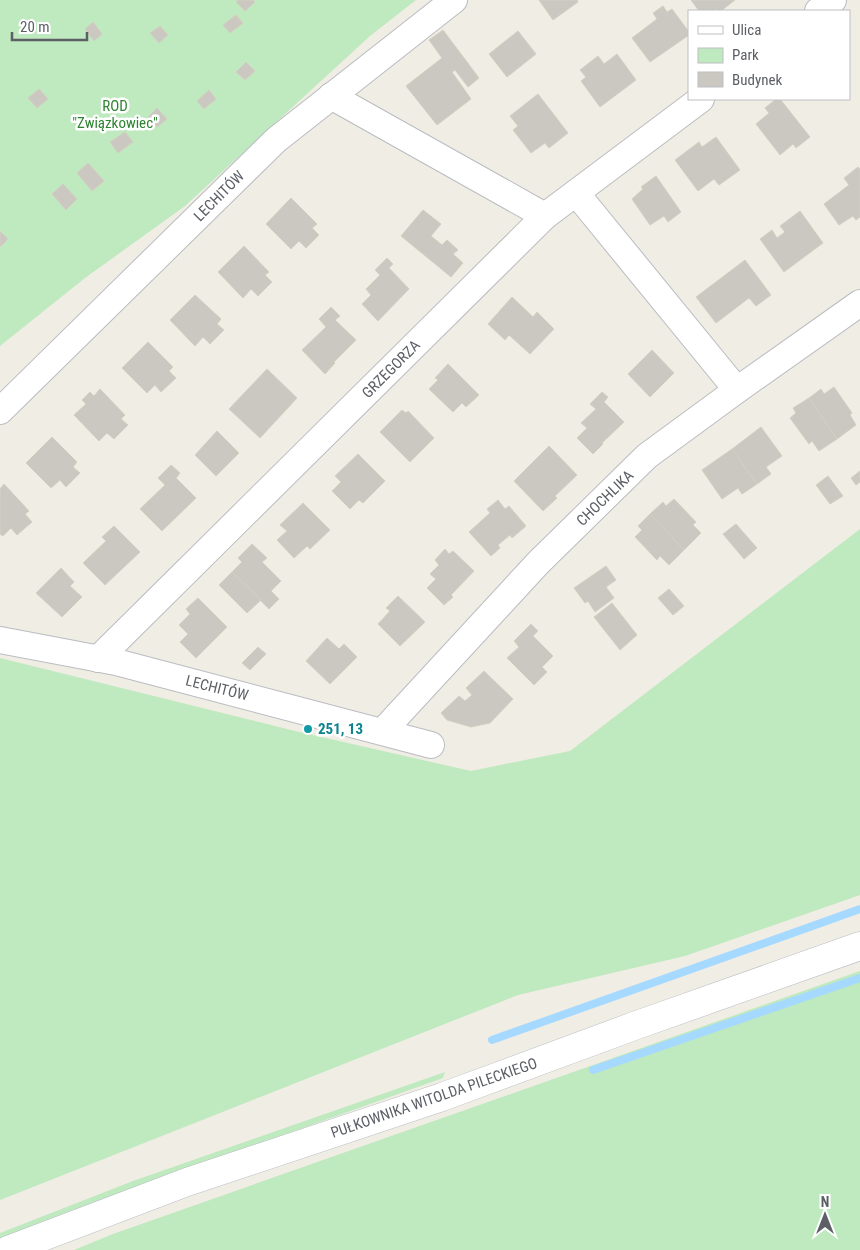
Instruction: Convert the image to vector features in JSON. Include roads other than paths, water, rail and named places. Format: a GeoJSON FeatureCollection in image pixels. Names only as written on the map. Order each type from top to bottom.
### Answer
{"type":"FeatureCollection","features":[{"type":"Feature","properties":{"kind":"street","name":"LECHITÓW"},"geometry":{"type":"LineString","coordinates":[[0,411],[276,140],[454,0]]}},
{"type":"Feature","properties":{"kind":"street"},"geometry":{"type":"LineString","coordinates":[[819,10],[832,0]]}},
{"type":"Feature","properties":{"kind":"street"},"geometry":{"type":"LineString","coordinates":[[331,96],[545,216]]}},
{"type":"Feature","properties":{"kind":"street","name":"GRZEGORZA"},"geometry":{"type":"LineString","coordinates":[[98,659],[545,216],[700,100]]}},
{"type":"Feature","properties":{"kind":"street"},"geometry":{"type":"LineString","coordinates":[[576,193],[737,390]]}},
{"type":"Feature","properties":{"kind":"street","name":"CHOCHLIKA"},"geometry":{"type":"LineString","coordinates":[[382,731],[538,563],[647,456],[860,303]]}},
{"type":"Feature","properties":{"kind":"street","name":"LECHITÓW"},"geometry":{"type":"LineString","coordinates":[[0,640],[125,665],[431,745]]}},
{"type":"Feature","properties":{"kind":"street","name":"PUŁKOWNIKA WITOLDA PILECKIEGO"},"geometry":{"type":"LineString","coordinates":[[8,1250],[187,1182],[442,1097],[634,1026],[860,946]]}},
{"type":"Feature","properties":{"kind":"waterway"},"geometry":{"type":"LineString","coordinates":[[492,1040],[860,909]]}},
{"type":"Feature","properties":{"kind":"waterway"},"geometry":{"type":"LineString","coordinates":[[593,1070],[860,978]]}},
{"type":"Feature","properties":{"kind":"place","name":"251, 13"},"geometry":{"type":"Point","coordinates":[308,729]}},
{"type":"Feature","properties":{"kind":"park label","name":"ROD \"Związkowiec\""},"geometry":{"type":"Point","coordinates":[115,114]}}]}
